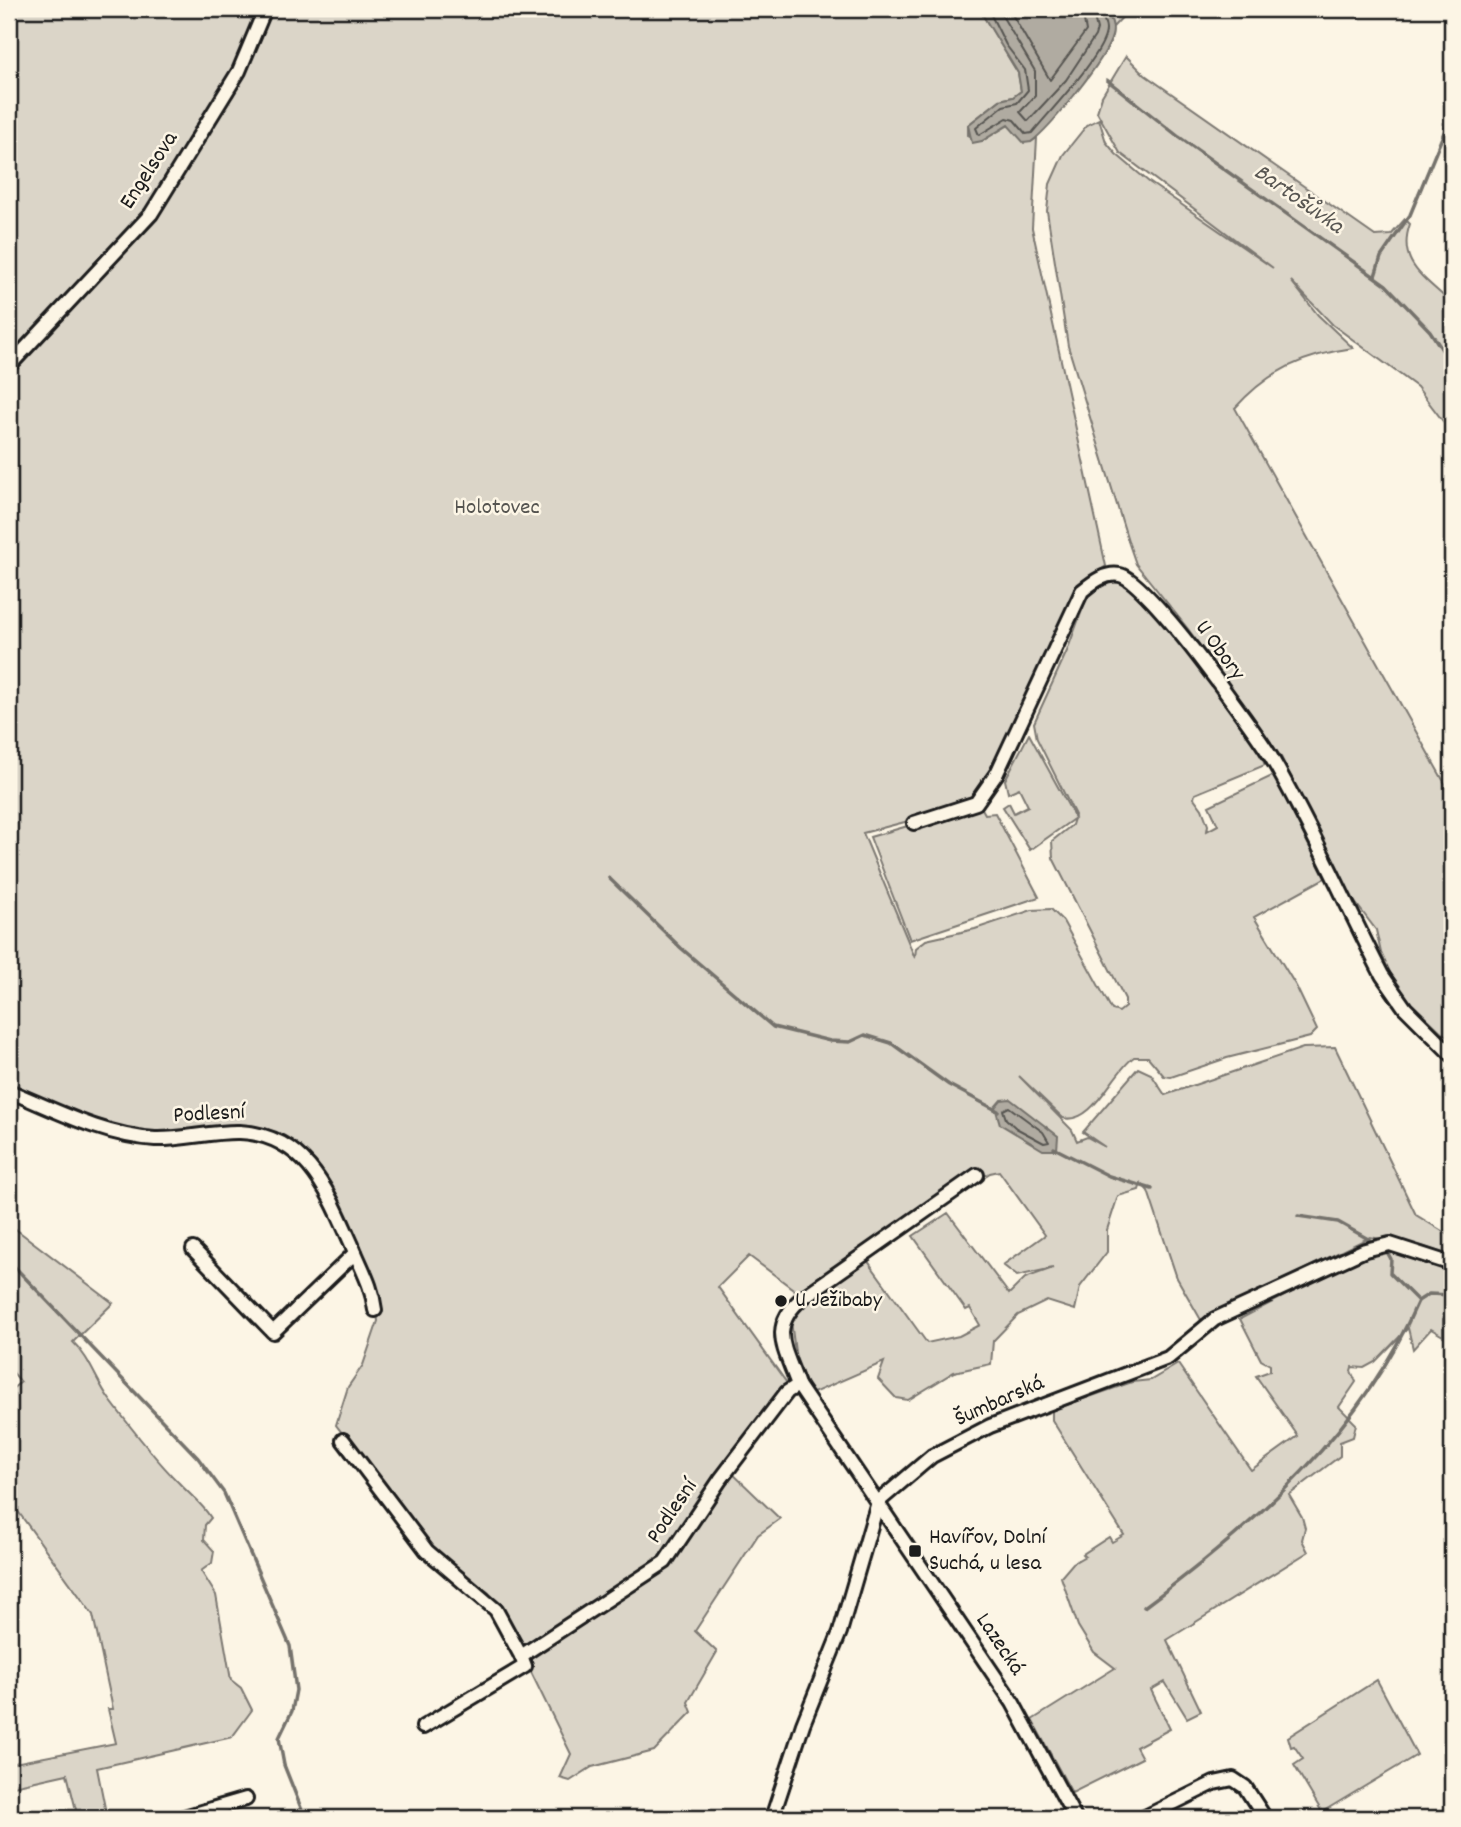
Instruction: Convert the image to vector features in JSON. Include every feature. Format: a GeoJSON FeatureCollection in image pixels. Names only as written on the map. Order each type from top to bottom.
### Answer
{"type":"FeatureCollection","features":[{"type":"Feature","properties":{"kind":"street","name":"Engelsova"},"geometry":{"type":"LineString","coordinates":[[9,366],[151,214],[239,71],[265,9]]}},
{"type":"Feature","properties":{"kind":"street","name":"U Obory"},"geometry":{"type":"LineString","coordinates":[[914,823],[976,803],[997,773],[1082,591],[1100,578],[1120,575],[1129,579],[1170,619],[1270,757],[1382,975],[1405,1008],[1452,1055]]}},
{"type":"Feature","properties":{"kind":"street","name":"Podlesní"},"geometry":{"type":"LineString","coordinates":[[9,1091],[93,1125],[126,1135],[155,1139],[239,1132],[278,1142],[310,1165],[325,1184],[368,1278],[375,1310]]}},
{"type":"Feature","properties":{"kind":"street","name":"Lazecká"},"geometry":{"type":"LineString","coordinates":[[977,1175],[786,1312],[781,1330],[798,1385],[1013,1703],[1075,1818]]}},
{"type":"Feature","properties":{"kind":"street","name":"Šumbarská"},"geometry":{"type":"LineString","coordinates":[[878,1502],[944,1450],[1002,1421],[1168,1359],[1215,1319],[1365,1250],[1390,1244],[1452,1264]]}},
{"type":"Feature","properties":{"kind":"street"},"geometry":{"type":"LineString","coordinates":[[193,1249],[273,1332],[355,1253]]}},
{"type":"Feature","properties":{"kind":"street","name":"Podlesní"},"geometry":{"type":"LineString","coordinates":[[423,1727],[525,1666],[521,1656],[665,1562],[720,1480],[787,1392],[798,1385]]}},
{"type":"Feature","properties":{"kind":"street"},"geometry":{"type":"LineString","coordinates":[[343,1440],[427,1551],[496,1610],[521,1656]]}},
{"type":"Feature","properties":{"kind":"street"},"geometry":{"type":"LineString","coordinates":[[772,1818],[803,1724],[840,1632],[878,1502]]}},
{"type":"Feature","properties":{"kind":"street"},"geometry":{"type":"LineString","coordinates":[[1143,1818],[1214,1783],[1233,1779],[1245,1787],[1265,1818]]}},
{"type":"Feature","properties":{"kind":"street"},"geometry":{"type":"LineString","coordinates":[[181,1818],[246,1800]]}},
{"type":"Feature","properties":{"kind":"green space","name":"Holotovec"},"geometry":{"type":"Polygon","coordinates":[[[9,9],[268,9],[224,93],[233,96],[270,9],[979,9],[1018,73],[1021,91],[1013,97],[1000,100],[968,125],[968,135],[982,141],[1009,125],[1031,142],[1037,138],[1032,228],[1106,566],[1076,588],[1058,633],[1039,699],[1005,775],[980,796],[958,808],[863,833],[915,958],[916,948],[926,940],[975,929],[1032,910],[1051,909],[1063,921],[1112,1010],[1119,1012],[1125,1007],[1125,999],[1053,858],[1052,841],[1072,825],[1075,815],[1037,739],[1034,723],[1067,651],[1088,594],[1108,582],[1122,583],[1136,592],[1177,637],[1222,696],[1265,765],[1195,794],[1194,798],[1208,825],[1207,831],[1218,825],[1209,806],[1274,775],[1325,878],[1254,917],[1296,986],[1317,1030],[1310,1037],[1227,1058],[1171,1077],[1164,1076],[1148,1057],[1134,1057],[1093,1106],[1074,1118],[1063,1118],[1019,1076],[1072,1130],[1077,1141],[1087,1137],[1105,1147],[1083,1132],[1138,1068],[1151,1074],[1165,1095],[1303,1048],[1335,1047],[1416,1215],[1452,1237],[1452,1257],[1422,1246],[1370,1237],[1201,1320],[1177,1278],[1148,1191],[1141,1183],[1139,1190],[1118,1196],[1107,1230],[1107,1252],[1080,1287],[1075,1310],[1047,1301],[1018,1315],[993,1341],[991,1364],[954,1372],[908,1400],[896,1398],[878,1379],[884,1362],[811,1394],[796,1360],[791,1321],[803,1304],[867,1260],[927,1343],[959,1336],[980,1325],[970,1308],[966,1310],[913,1236],[948,1213],[1009,1294],[1025,1278],[1053,1268],[1017,1276],[1003,1265],[1045,1235],[999,1171],[990,1173],[800,1294],[749,1256],[718,1287],[794,1393],[730,1471],[780,1519],[758,1535],[695,1631],[717,1652],[688,1702],[692,1712],[654,1751],[592,1767],[570,1781],[560,1778],[571,1754],[505,1619],[489,1593],[430,1547],[336,1425],[348,1387],[363,1365],[378,1321],[372,1278],[330,1187],[277,1138],[126,1132],[81,1118],[9,1086],[9,9]]]}},
{"type":"Feature","properties":{"kind":"green space"},"geometry":{"type":"Polygon","coordinates":[[[1107,9],[1130,9],[1113,27],[1107,9]]]}},
{"type":"Feature","properties":{"kind":"green space"},"geometry":{"type":"Polygon","coordinates":[[[1126,56],[1145,75],[1375,236],[1391,235],[1405,219],[1410,224],[1407,250],[1410,260],[1424,278],[1452,304],[1452,433],[1417,387],[1333,325],[1291,281],[1318,315],[1353,348],[1319,355],[1288,366],[1261,384],[1235,408],[1452,796],[1452,1042],[1406,998],[1393,979],[1381,953],[1376,930],[1348,893],[1281,757],[1188,629],[1136,564],[1129,544],[1068,346],[1047,211],[1050,184],[1063,155],[1087,125],[1099,119],[1106,142],[1116,154],[1149,182],[1273,268],[1120,153],[1097,112],[1102,96],[1126,56]]]}},
{"type":"Feature","properties":{"kind":"green space"},"geometry":{"type":"Polygon","coordinates":[[[1029,734],[1075,818],[1030,850],[1003,807],[1009,803],[1014,813],[1028,806],[1019,788],[1008,793],[1005,780],[1029,734]]]}},
{"type":"Feature","properties":{"kind":"green space"},"geometry":{"type":"Polygon","coordinates":[[[980,805],[985,814],[995,813],[1039,897],[910,940],[870,837],[980,805]]]}},
{"type":"Feature","properties":{"kind":"green space"},"geometry":{"type":"Polygon","coordinates":[[[9,1224],[113,1303],[73,1342],[134,1432],[211,1518],[205,1525],[204,1540],[214,1551],[212,1563],[201,1571],[216,1595],[231,1680],[241,1688],[252,1710],[232,1737],[97,1768],[107,1818],[78,1818],[67,1774],[9,1787],[9,1764],[116,1743],[108,1709],[113,1709],[93,1615],[9,1499],[9,1391],[21,1382],[9,1368],[9,1224]]]}},
{"type":"Feature","properties":{"kind":"green space"},"geometry":{"type":"Polygon","coordinates":[[[1379,1252],[1415,1255],[1452,1270],[1452,1317],[1443,1319],[1443,1336],[1431,1329],[1413,1349],[1408,1328],[1375,1362],[1364,1368],[1352,1367],[1356,1382],[1339,1407],[1356,1424],[1353,1437],[1340,1442],[1340,1456],[1289,1495],[1302,1517],[1305,1528],[1302,1540],[1308,1552],[1167,1640],[1201,1711],[1187,1718],[1165,1682],[1151,1690],[1170,1729],[1136,1747],[1142,1758],[1072,1793],[1032,1720],[1115,1668],[1094,1652],[1078,1626],[1061,1577],[1073,1563],[1085,1556],[1083,1554],[1109,1537],[1112,1542],[1124,1535],[1052,1420],[1052,1410],[1132,1382],[1151,1380],[1178,1364],[1251,1470],[1298,1436],[1256,1376],[1270,1371],[1270,1365],[1261,1360],[1240,1319],[1361,1256],[1379,1252]]]}},
{"type":"Feature","properties":{"kind":"green space"},"geometry":{"type":"Polygon","coordinates":[[[1377,1680],[1417,1755],[1322,1812],[1294,1765],[1303,1759],[1294,1746],[1291,1747],[1288,1737],[1377,1680]]]}},
{"type":"Feature","properties":{"kind":"water"},"geometry":{"type":"Polygon","coordinates":[[[979,9],[1107,9],[1113,29],[1100,60],[1051,123],[1031,142],[1024,143],[1008,125],[982,141],[972,143],[968,125],[1000,100],[1013,97],[1021,91],[1018,73],[979,9]]]}},
{"type":"Feature","properties":{"kind":"water"},"geometry":{"type":"Polygon","coordinates":[[[1010,1099],[1058,1136],[1057,1150],[1043,1150],[1000,1124],[995,1107],[1001,1100],[1010,1099]]]}},
{"type":"Feature","properties":{"kind":"waterway","name":"Bartošůvka"},"geometry":{"type":"LineString","coordinates":[[1107,80],[1179,137],[1386,285],[1430,331],[1452,365]]}},
{"type":"Feature","properties":{"kind":"waterway"},"geometry":{"type":"LineString","coordinates":[[1375,276],[1381,257],[1410,215],[1452,113]]}},
{"type":"Feature","properties":{"kind":"waterway"},"geometry":{"type":"LineString","coordinates":[[609,878],[681,948],[773,1027],[830,1041],[850,1042],[865,1035],[891,1043],[949,1085],[998,1111]]}},
{"type":"Feature","properties":{"kind":"waterway"},"geometry":{"type":"LineString","coordinates":[[1054,1148],[1109,1176],[1152,1189]]}},
{"type":"Feature","properties":{"kind":"waterway"},"geometry":{"type":"LineString","coordinates":[[1298,1216],[1338,1222],[1370,1240]]}},
{"type":"Feature","properties":{"kind":"waterway"},"geometry":{"type":"LineString","coordinates":[[1386,1250],[1391,1259],[1390,1273],[1418,1301],[1429,1294],[1452,1295]]}},
{"type":"Feature","properties":{"kind":"waterway"},"geometry":{"type":"LineString","coordinates":[[9,1261],[198,1458],[224,1493],[290,1646],[296,1690],[292,1711],[279,1738],[284,1765],[305,1818]]}},
{"type":"Feature","properties":{"kind":"waterway"},"geometry":{"type":"LineString","coordinates":[[1144,1607],[1226,1543],[1302,1472],[1368,1392],[1395,1348],[1418,1301]]}},
{"type":"Feature","properties":{"kind":"place","name":"U Ježibaby"},"geometry":{"type":"Point","coordinates":[781,1301]}},
{"type":"Feature","properties":{"kind":"place","name":"Havířov, Dolní Suchá, u lesa"},"geometry":{"type":"Point","coordinates":[915,1551]}}]}
